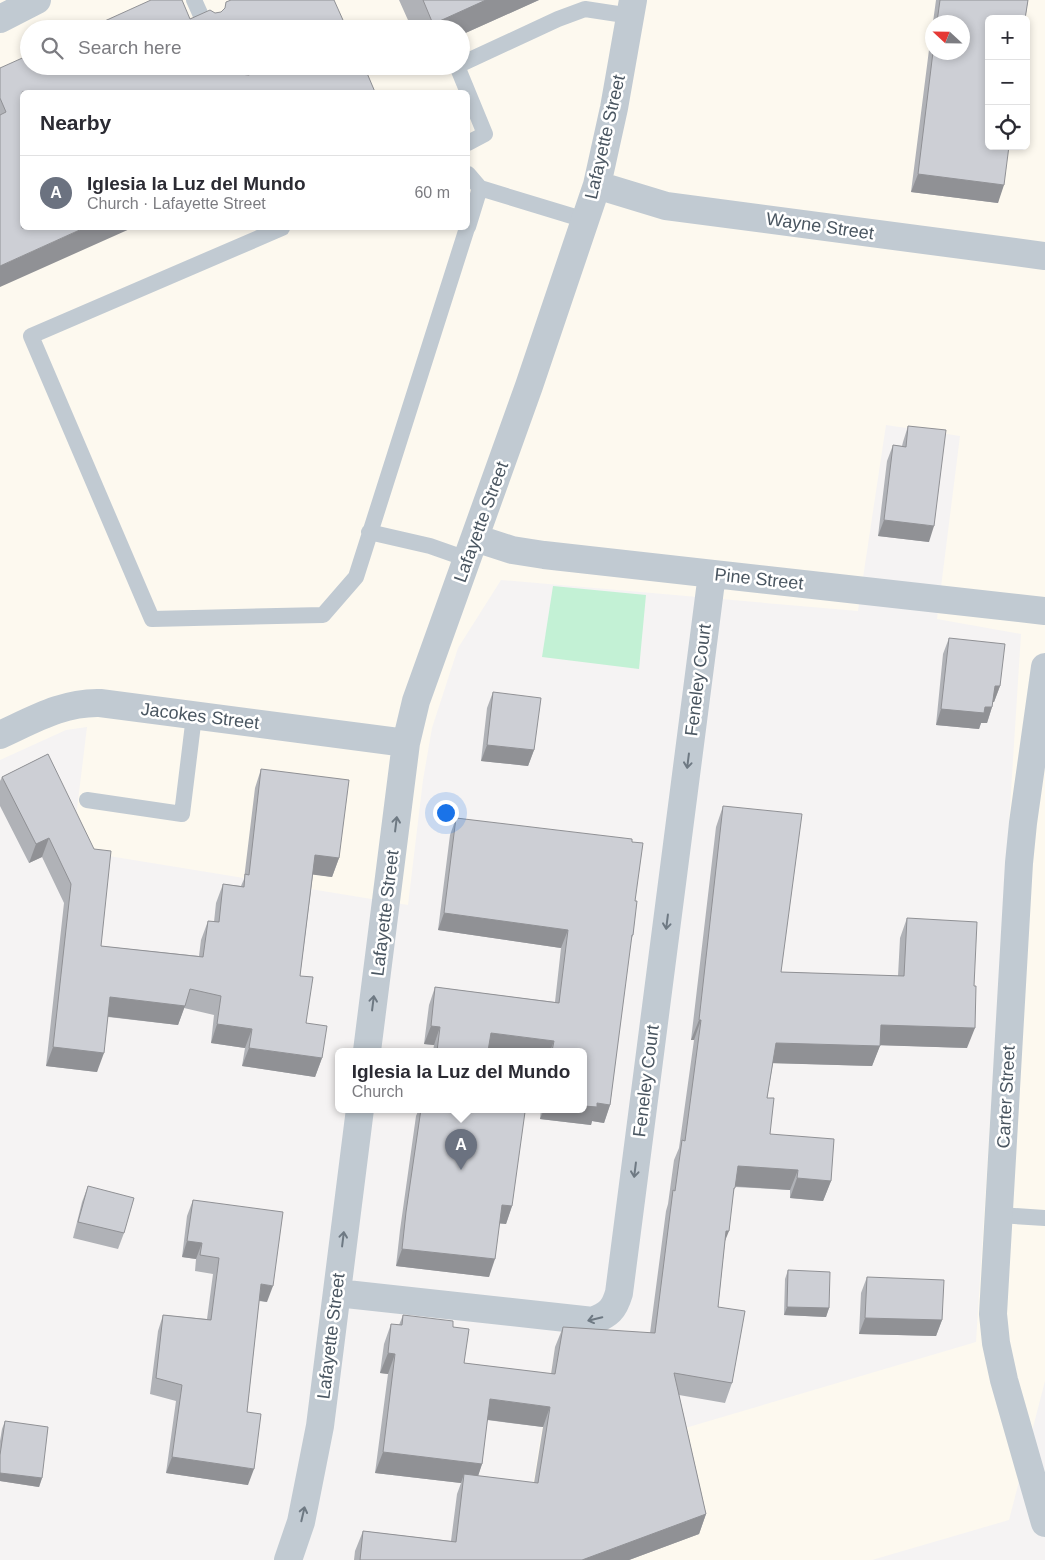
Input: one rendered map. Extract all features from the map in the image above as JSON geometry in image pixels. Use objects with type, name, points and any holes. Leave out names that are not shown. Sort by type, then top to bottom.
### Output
[{"type":"street","points":[[0,19],[37,0]]},
{"type":"street","name":"Lafayette Street","points":[[367,1048],[406,743],[416,701],[532,377],[597,185],[614,108],[632,8]]},
{"type":"street","name":"Wayne Street","points":[[597,185],[666,206],[1045,256]]},
{"type":"street","name":"Pine Street","points":[[471,549],[512,550],[1045,611]]},
{"type":"street","name":"Feneley Court","points":[[337,1293],[593,1321],[606,1316],[615,1306],[619,1293],[712,574]]},
{"type":"street","name":"Carter Street","points":[[1045,667],[1019,863],[994,1308],[994,1328],[1004,1380],[1045,1523]]},
{"type":"street","name":"Jacokes Street","points":[[0,736],[60,708],[82,703],[100,703],[406,743]]},
{"type":"street","name":"Lafayette Street","points":[[288,1560],[301,1522],[316,1452],[360,1113]]},
{"type":"lane","points":[[194,0],[203,20]]},
{"type":"lane","points":[[470,60],[558,19],[585,9],[632,8]]},
{"type":"lane","points":[[462,75],[468,90]]},
{"type":"lane","points":[[470,96],[485,134],[470,142]]},
{"type":"lane","points":[[470,176],[480,188],[585,220]]},
{"type":"lane","points":[[470,218],[480,188]]},
{"type":"lane","points":[[277,230],[31,336],[152,618],[323,615],[356,577],[466,230]]},
{"type":"lane","points":[[369,532],[430,546],[471,549]]},
{"type":"lane","points":[[87,800],[182,814],[194,716]]},
{"type":"lane","points":[[999,1215],[1045,1218]]},
{"type":"shaded area","points":[[0,0],[1045,0],[1045,1381],[1009,1520],[872,1560],[472,1560],[521,1558],[555,1347],[675,1431],[976,1342],[1021,634],[937,619],[960,436],[886,425],[858,611],[501,580],[458,648],[432,728],[423,780],[408,905],[72,850],[87,727],[66,730],[0,760]]},
{"type":"green space","points":[[553,586],[646,595],[639,669],[542,657]]},
{"type":"building","points":[[151,0],[182,0],[190,19],[210,10],[215,13],[221,12],[225,8],[226,2],[231,0],[334,0],[343,20],[107,20]]},
{"type":"building","points":[[423,0],[486,0],[442,20],[431,20]]},
{"type":"building","points":[[940,0],[1028,0],[1026,15],[985,15],[985,150],[1008,150],[1004,185],[918,174],[932,60],[970,60],[970,15],[938,15]]},
{"type":"building","points":[[20,59],[20,75],[368,75],[374,90],[20,90],[20,230],[80,230],[0,266],[0,115],[6,112],[0,98],[0,68]]},
{"type":"building","points":[[908,426],[946,430],[934,526],[884,520],[893,445],[906,447]]},
{"type":"building","points":[[949,638],[1005,644],[1000,686],[995,686],[992,707],[985,707],[984,713],[941,709]]},
{"type":"building","points":[[493,692],[541,698],[534,750],[487,745]]},
{"type":"building","points":[[48,754],[94,849],[111,851],[101,946],[203,957],[208,921],[219,922],[223,884],[244,887],[245,874],[249,875],[261,769],[349,780],[339,858],[315,855],[300,976],[313,977],[306,1023],[327,1026],[322,1058],[249,1048],[252,1029],[217,1024],[221,996],[190,989],[185,1006],[110,997],[104,1053],[53,1047],[71,884],[49,838],[36,844],[2,777]]},
{"type":"building","points":[[723,806],[802,814],[781,972],[904,976],[907,918],[977,922],[974,986],[976,986],[975,1028],[881,1025],[880,1046],[776,1043],[767,1098],[774,1098],[770,1134],[834,1139],[831,1181],[797,1178],[798,1170],[738,1166],[729,1231],[726,1231],[718,1307],[745,1311],[732,1383],[674,1373],[706,1514],[582,1560],[360,1560],[363,1531],[456,1542],[464,1474],[538,1483],[550,1407],[490,1399],[482,1464],[383,1452],[395,1354],[388,1353],[391,1324],[402,1325],[403,1315],[453,1321],[453,1327],[469,1329],[464,1363],[555,1374],[563,1327],[655,1333],[673,1190],[675,1191],[682,1140],[685,1141],[701,1020],[699,1020]]},
{"type":"building","points":[[456,818],[632,839],[632,842],[643,843],[635,901],[637,901],[633,935],[610,1105],[597,1103],[597,1107],[587,1106],[587,1048],[553,1048],[554,1041],[491,1033],[488,1048],[437,1048],[440,1027],[431,1026],[435,987],[559,1003],[568,930],[444,913]]},
{"type":"building","points":[[420,1113],[525,1113],[512,1206],[502,1205],[495,1259],[402,1249]]},
{"type":"building","points":[[88,1186],[134,1198],[124,1233],[78,1222]]},
{"type":"building","points":[[193,1200],[283,1212],[273,1286],[261,1284],[247,1412],[261,1414],[254,1469],[172,1457],[182,1385],[156,1378],[163,1315],[211,1320],[219,1258],[200,1255],[202,1243],[187,1241]]},
{"type":"building","points":[[788,1270],[830,1272],[829,1308],[787,1307]]},
{"type":"building","points":[[867,1277],[944,1280],[942,1320],[865,1318]]},
{"type":"building","points":[[5,1421],[48,1427],[42,1478],[0,1473],[0,1455]]},
{"type":"place","name":"Iglesia la Luz del Mundo","points":[[461,1170]]}]
